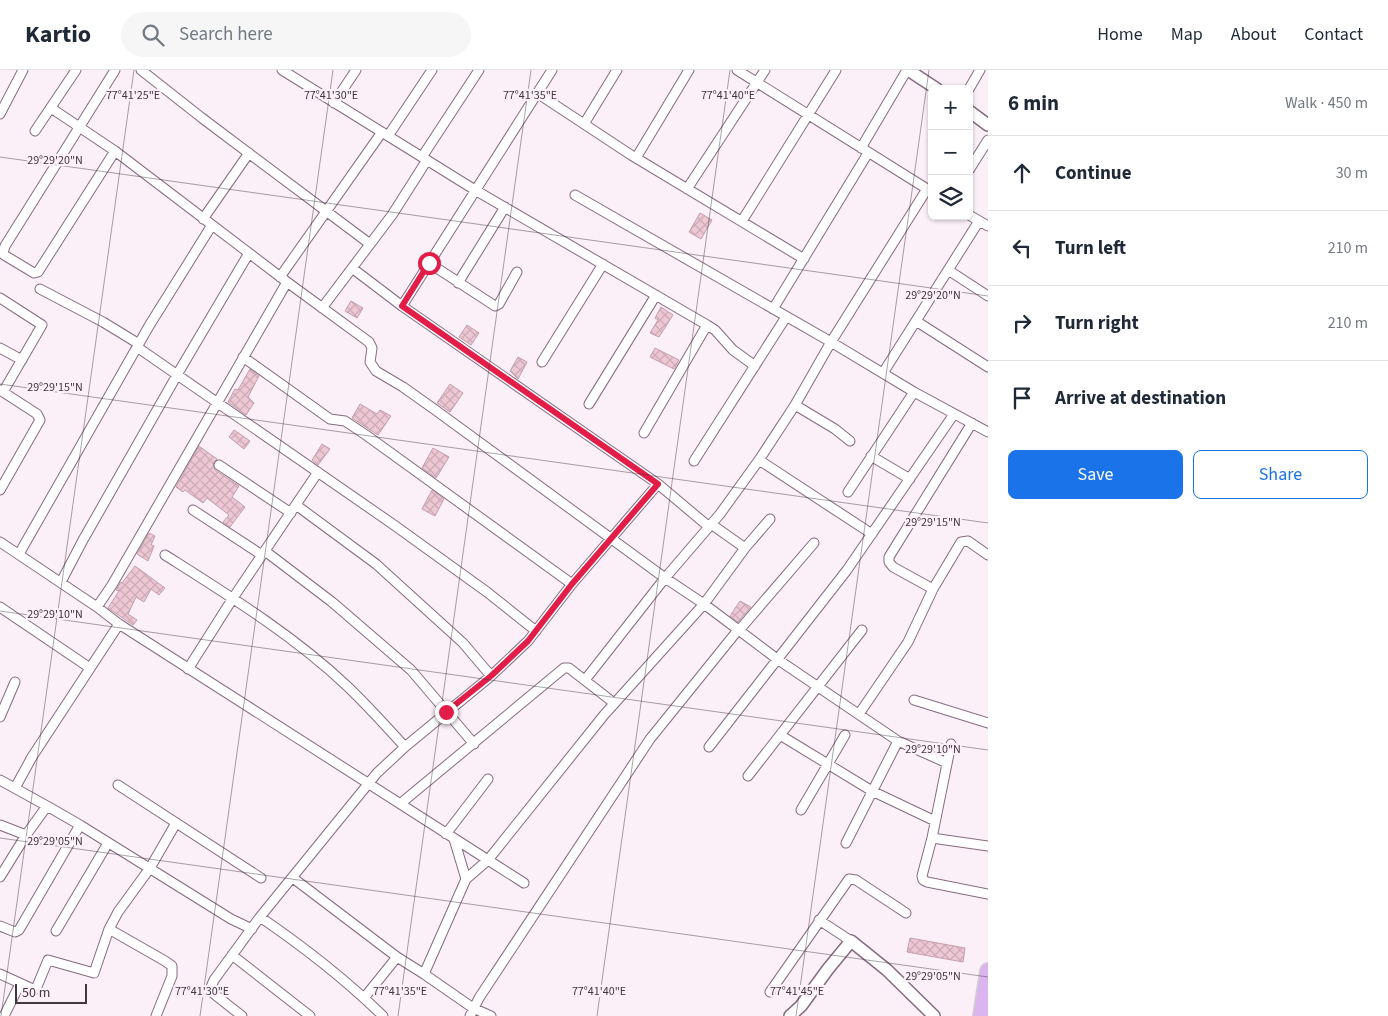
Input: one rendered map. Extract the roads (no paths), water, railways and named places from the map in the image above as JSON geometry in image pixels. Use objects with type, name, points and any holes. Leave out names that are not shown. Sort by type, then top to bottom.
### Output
[{"type":"main road","points":[[981,1016],[988,971]]},
{"type":"street","points":[[0,114],[23,70]]},
{"type":"street","points":[[35,131],[76,70]]},
{"type":"street","points":[[115,70],[5,246],[4,255],[34,274],[38,272],[115,151]]},
{"type":"street","points":[[141,70],[370,244]]},
{"type":"street","points":[[282,70],[475,190],[716,330],[733,350],[755,366]]},
{"type":"street","points":[[334,103],[356,70]]},
{"type":"street","points":[[97,607],[112,585],[218,402],[284,279],[328,212],[432,70]]},
{"type":"street","points":[[322,308],[392,215],[479,70]]},
{"type":"street","points":[[402,306],[552,70]]},
{"type":"street","points":[[584,124],[617,70]]},
{"type":"street","points":[[636,158],[689,70]]},
{"type":"street","points":[[737,70],[928,190]]},
{"type":"street","points":[[687,188],[765,70]]},
{"type":"street","points":[[742,222],[836,70]]},
{"type":"street","points":[[773,309],[804,259],[865,151],[907,70],[931,85]]},
{"type":"street","points":[[971,85],[980,70]]},
{"type":"street","points":[[537,93],[636,158],[804,259]]},
{"type":"street","points":[[52,108],[115,151],[249,254],[369,342],[372,348],[370,362],[376,371],[418,398],[665,578],[704,604],[777,659],[898,741],[947,763]]},
{"type":"street","points":[[973,114],[988,125]]},
{"type":"street","points":[[973,164],[988,140]]},
{"type":"street","points":[[203,219],[249,153]]},
{"type":"street","points":[[585,680],[665,578],[720,514],[759,460],[795,405],[831,342],[928,193]]},
{"type":"street","points":[[576,194],[914,392],[988,432]]},
{"type":"street","points":[[458,283],[505,207]]},
{"type":"street","points":[[973,217],[988,226]]},
{"type":"street","points":[[883,373],[980,221]]},
{"type":"street","points":[[19,554],[138,345],[212,226]]},
{"type":"street","points":[[61,582],[178,374],[249,254]]},
{"type":"street","points":[[429,263],[458,283],[492,304],[497,305],[517,272]]},
{"type":"street","points":[[542,362],[603,264]]},
{"type":"street","points":[[352,268],[402,306],[658,484],[710,525],[746,548]]},
{"type":"street","points":[[948,270],[988,296]]},
{"type":"street","points":[[40,289],[103,322],[138,345],[466,577],[536,631]]},
{"type":"street","points":[[589,404],[656,295]]},
{"type":"street","points":[[0,298],[42,323],[42,327],[2,391],[37,414],[40,420],[0,490]]},
{"type":"street","points":[[694,461],[786,317]]},
{"type":"street","points":[[916,321],[988,367]]},
{"type":"street","points":[[644,433],[707,325]]},
{"type":"street","points":[[0,348],[22,360]]},
{"type":"street","points":[[243,357],[330,419],[345,421],[366,435],[572,584]]},
{"type":"street","points":[[848,492],[914,392]]},
{"type":"street","points":[[795,405],[835,429],[850,441]]},
{"type":"street","points":[[709,747],[847,570],[954,414]]},
{"type":"street","points":[[933,589],[893,567],[889,562],[889,557],[972,423]]},
{"type":"street","points":[[871,456],[910,479]]},
{"type":"street","points":[[759,460],[872,534]]},
{"type":"street","points":[[220,465],[293,509],[376,564],[463,643],[491,676]]},
{"type":"street","points":[[188,669],[233,598],[318,472]]},
{"type":"street","points":[[242,1016],[214,994],[211,987],[232,954],[260,918],[377,774],[405,747],[511,658],[536,631],[610,538],[658,484]]},
{"type":"street","points":[[193,510],[263,553],[332,602],[411,670],[474,744]]},
{"type":"street","points":[[424,974],[466,879],[488,860],[614,704],[704,604],[770,519]]},
{"type":"street","points":[[859,714],[908,642],[933,589],[961,542],[968,541],[988,555]]},
{"type":"street","points":[[0,542],[188,669],[524,883]]},
{"type":"street","points":[[472,1012],[650,739],[738,630],[748,621],[814,543]]},
{"type":"street","points":[[165,555],[233,598],[296,643],[346,685],[405,747]]},
{"type":"street","points":[[0,607],[90,668]]},
{"type":"street","points":[[15,788],[32,757],[119,624]]},
{"type":"street","points":[[748,776],[862,630]]},
{"type":"street","points":[[400,804],[564,668],[570,668],[614,704]]},
{"type":"street","points":[[0,717],[15,682]]},
{"type":"street","points":[[914,700],[988,723]]},
{"type":"street","points":[[780,735],[872,791],[935,821]]},
{"type":"street","points":[[801,810],[845,735]]},
{"type":"street","points":[[846,843],[898,741]]},
{"type":"street","points":[[951,744],[932,838],[922,873],[923,880],[939,885],[988,894]]},
{"type":"street","points":[[450,836],[488,779]]},
{"type":"street","points":[[0,780],[80,825],[231,919],[252,929]]},
{"type":"street","points":[[118,785],[261,878]]},
{"type":"street","points":[[0,877],[46,806]]},
{"type":"street","points":[[0,974],[33,990],[36,989],[48,960],[94,973],[109,929],[118,912],[150,868],[176,823]]},
{"type":"street","points":[[0,825],[26,836]]},
{"type":"street","points":[[0,926],[15,932],[19,930],[80,825]]},
{"type":"street","points":[[450,836],[466,879]]},
{"type":"street","points":[[932,838],[988,846]]},
{"type":"street","points":[[56,931],[108,843]]},
{"type":"street","points":[[293,878],[397,957],[424,974],[472,1012],[492,1016]]},
{"type":"street","points":[[770,992],[846,882],[851,878],[906,914]]},
{"type":"street","points":[[260,918],[318,959],[383,1016]]},
{"type":"street","points":[[819,920],[851,941],[887,970],[934,1016]]},
{"type":"street","points":[[109,929],[172,966],[172,976],[156,1016]]},
{"type":"street","points":[[790,1016],[801,1006],[851,941]]},
{"type":"street","points":[[232,954],[310,1016]]},
{"type":"street","points":[[364,998],[397,957]]},
{"type":"street","points":[[4,1016],[20,984]]}]
